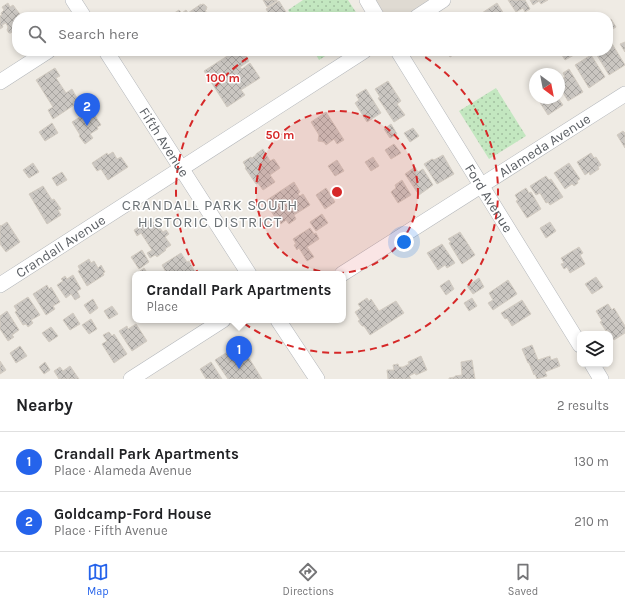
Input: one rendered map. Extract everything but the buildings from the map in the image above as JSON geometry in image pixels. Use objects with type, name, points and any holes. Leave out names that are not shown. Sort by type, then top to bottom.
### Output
[{"type":"street","points":[[73,0],[81,12]]},
{"type":"street","points":[[367,0],[374,12]]},
{"type":"street","points":[[425,12],[443,0]]},
{"type":"street","points":[[0,82],[40,56]]},
{"type":"street","name":"Fifth Avenue","points":[[109,56],[247,271]]},
{"type":"street","name":"Crandall Avenue","points":[[0,285],[356,56]]},
{"type":"street","name":"Ford Avenue","points":[[401,56],[577,340]]},
{"type":"street","name":"Alameda Avenue","points":[[346,271],[625,94]]},
{"type":"street","points":[[131,379],[218,323]]},
{"type":"street","points":[[280,323],[317,379]]},
{"type":"street","points":[[594,367],[601,379]]},
{"type":"shaded area","points":[[367,0],[443,0],[425,12],[374,12]]},
{"type":"green space","points":[[303,0],[348,0],[356,12],[289,12],[288,10]]},
{"type":"green space","points":[[317,56],[325,56],[319,60]]},
{"type":"green space","points":[[496,88],[526,136],[489,159],[459,111]]},
{"type":"place","name":"Goldcamp-Ford House","points":[[87,126]]},
{"type":"place","name":"Crandall Park Apartments","points":[[239,369]]},
{"type":"district","name":"CRANDALL PARK SOUTH HISTORIC DISTRICT","points":[[210,214]]}]
